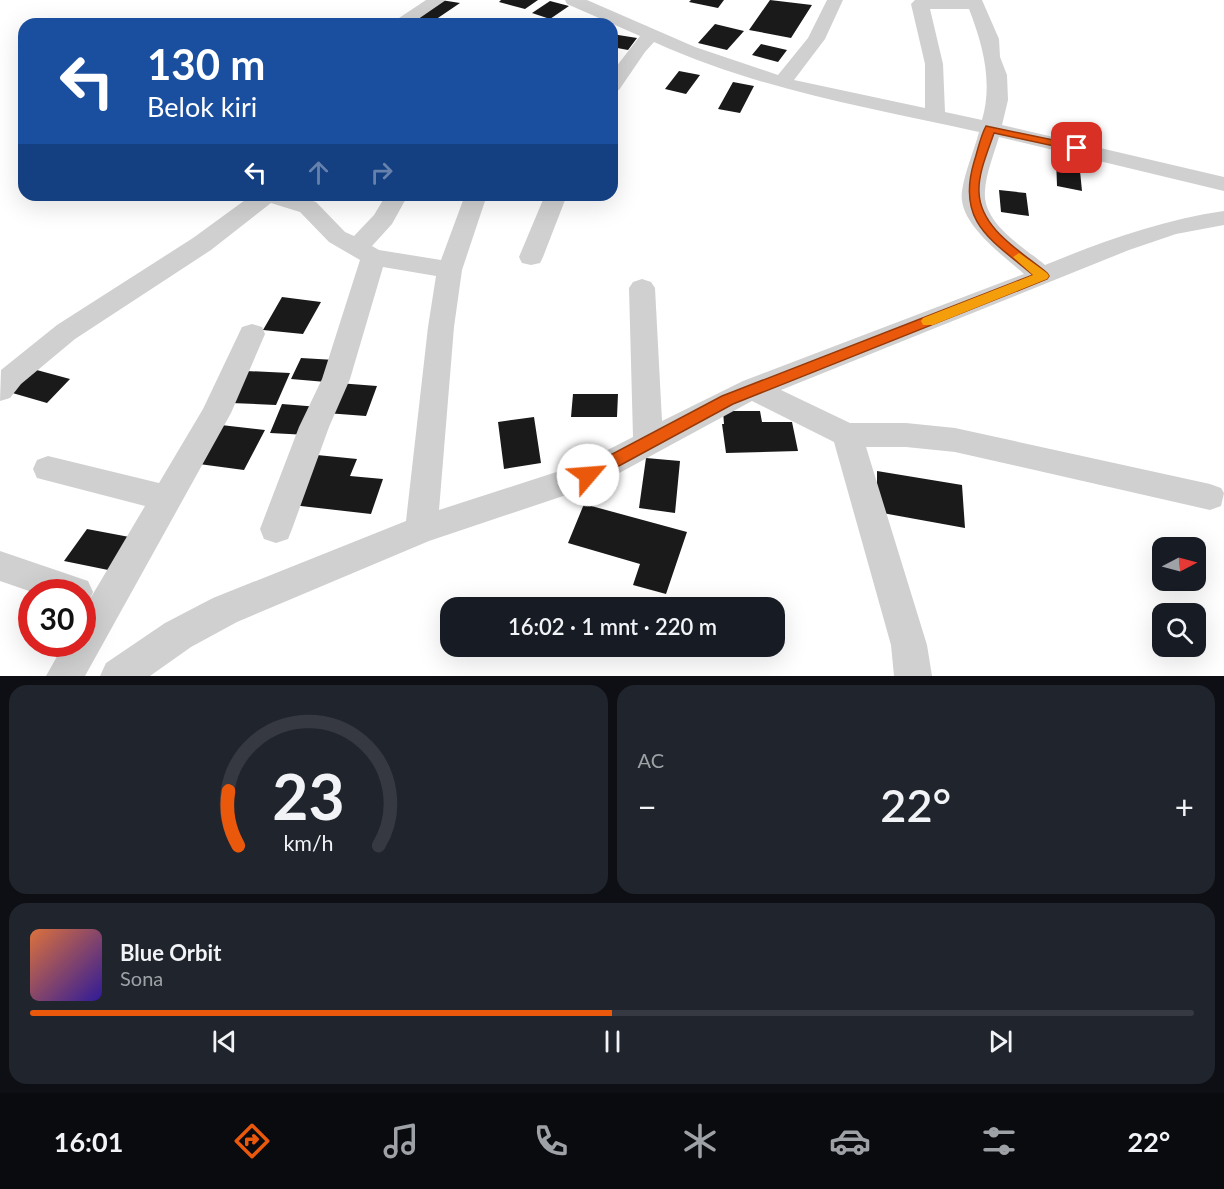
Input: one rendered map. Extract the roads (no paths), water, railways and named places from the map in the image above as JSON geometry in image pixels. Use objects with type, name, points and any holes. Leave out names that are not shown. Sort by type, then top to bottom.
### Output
[{"type":"street","points":[[409,18],[438,0]]},
{"type":"street","points":[[573,0],[615,18]]},
{"type":"street","points":[[782,83],[816,39],[835,0]]},
{"type":"street","points":[[935,117],[934,63],[919,2],[974,2],[982,15],[990,39],[991,57],[997,75],[998,100],[973,193],[979,215],[990,231],[1042,276]]},
{"type":"street","points":[[618,19],[688,51],[782,83],[1176,171],[1224,184]]},
{"type":"street","points":[[618,77],[638,48],[652,34]]},
{"type":"street","points":[[0,390],[11,377],[66,332],[202,244],[260,201]]},
{"type":"street","points":[[288,201],[308,207],[336,237],[364,253],[450,270]]},
{"type":"street","points":[[276,529],[314,427],[336,379],[364,253],[394,201]]},
{"type":"street","points":[[421,530],[441,327],[450,270],[474,201]]},
{"type":"street","points":[[531,257],[554,201]]},
{"type":"street","points":[[119,676],[178,635],[225,610],[421,530],[588,475],[728,400],[753,389],[1042,276],[1096,252],[1162,230],[1224,218]]},
{"type":"street","points":[[642,288],[648,444]]},
{"type":"street","points":[[96,587],[166,498],[216,413],[252,334]]},
{"type":"street","points":[[753,389],[847,435],[906,435],[955,441],[1210,497]]},
{"type":"street","points":[[847,435],[909,645],[913,676]]},
{"type":"street","points":[[48,469],[166,498]]},
{"type":"street","points":[[0,566],[37,579]]},
{"type":"street","points":[[66,676],[71,657]]}]
